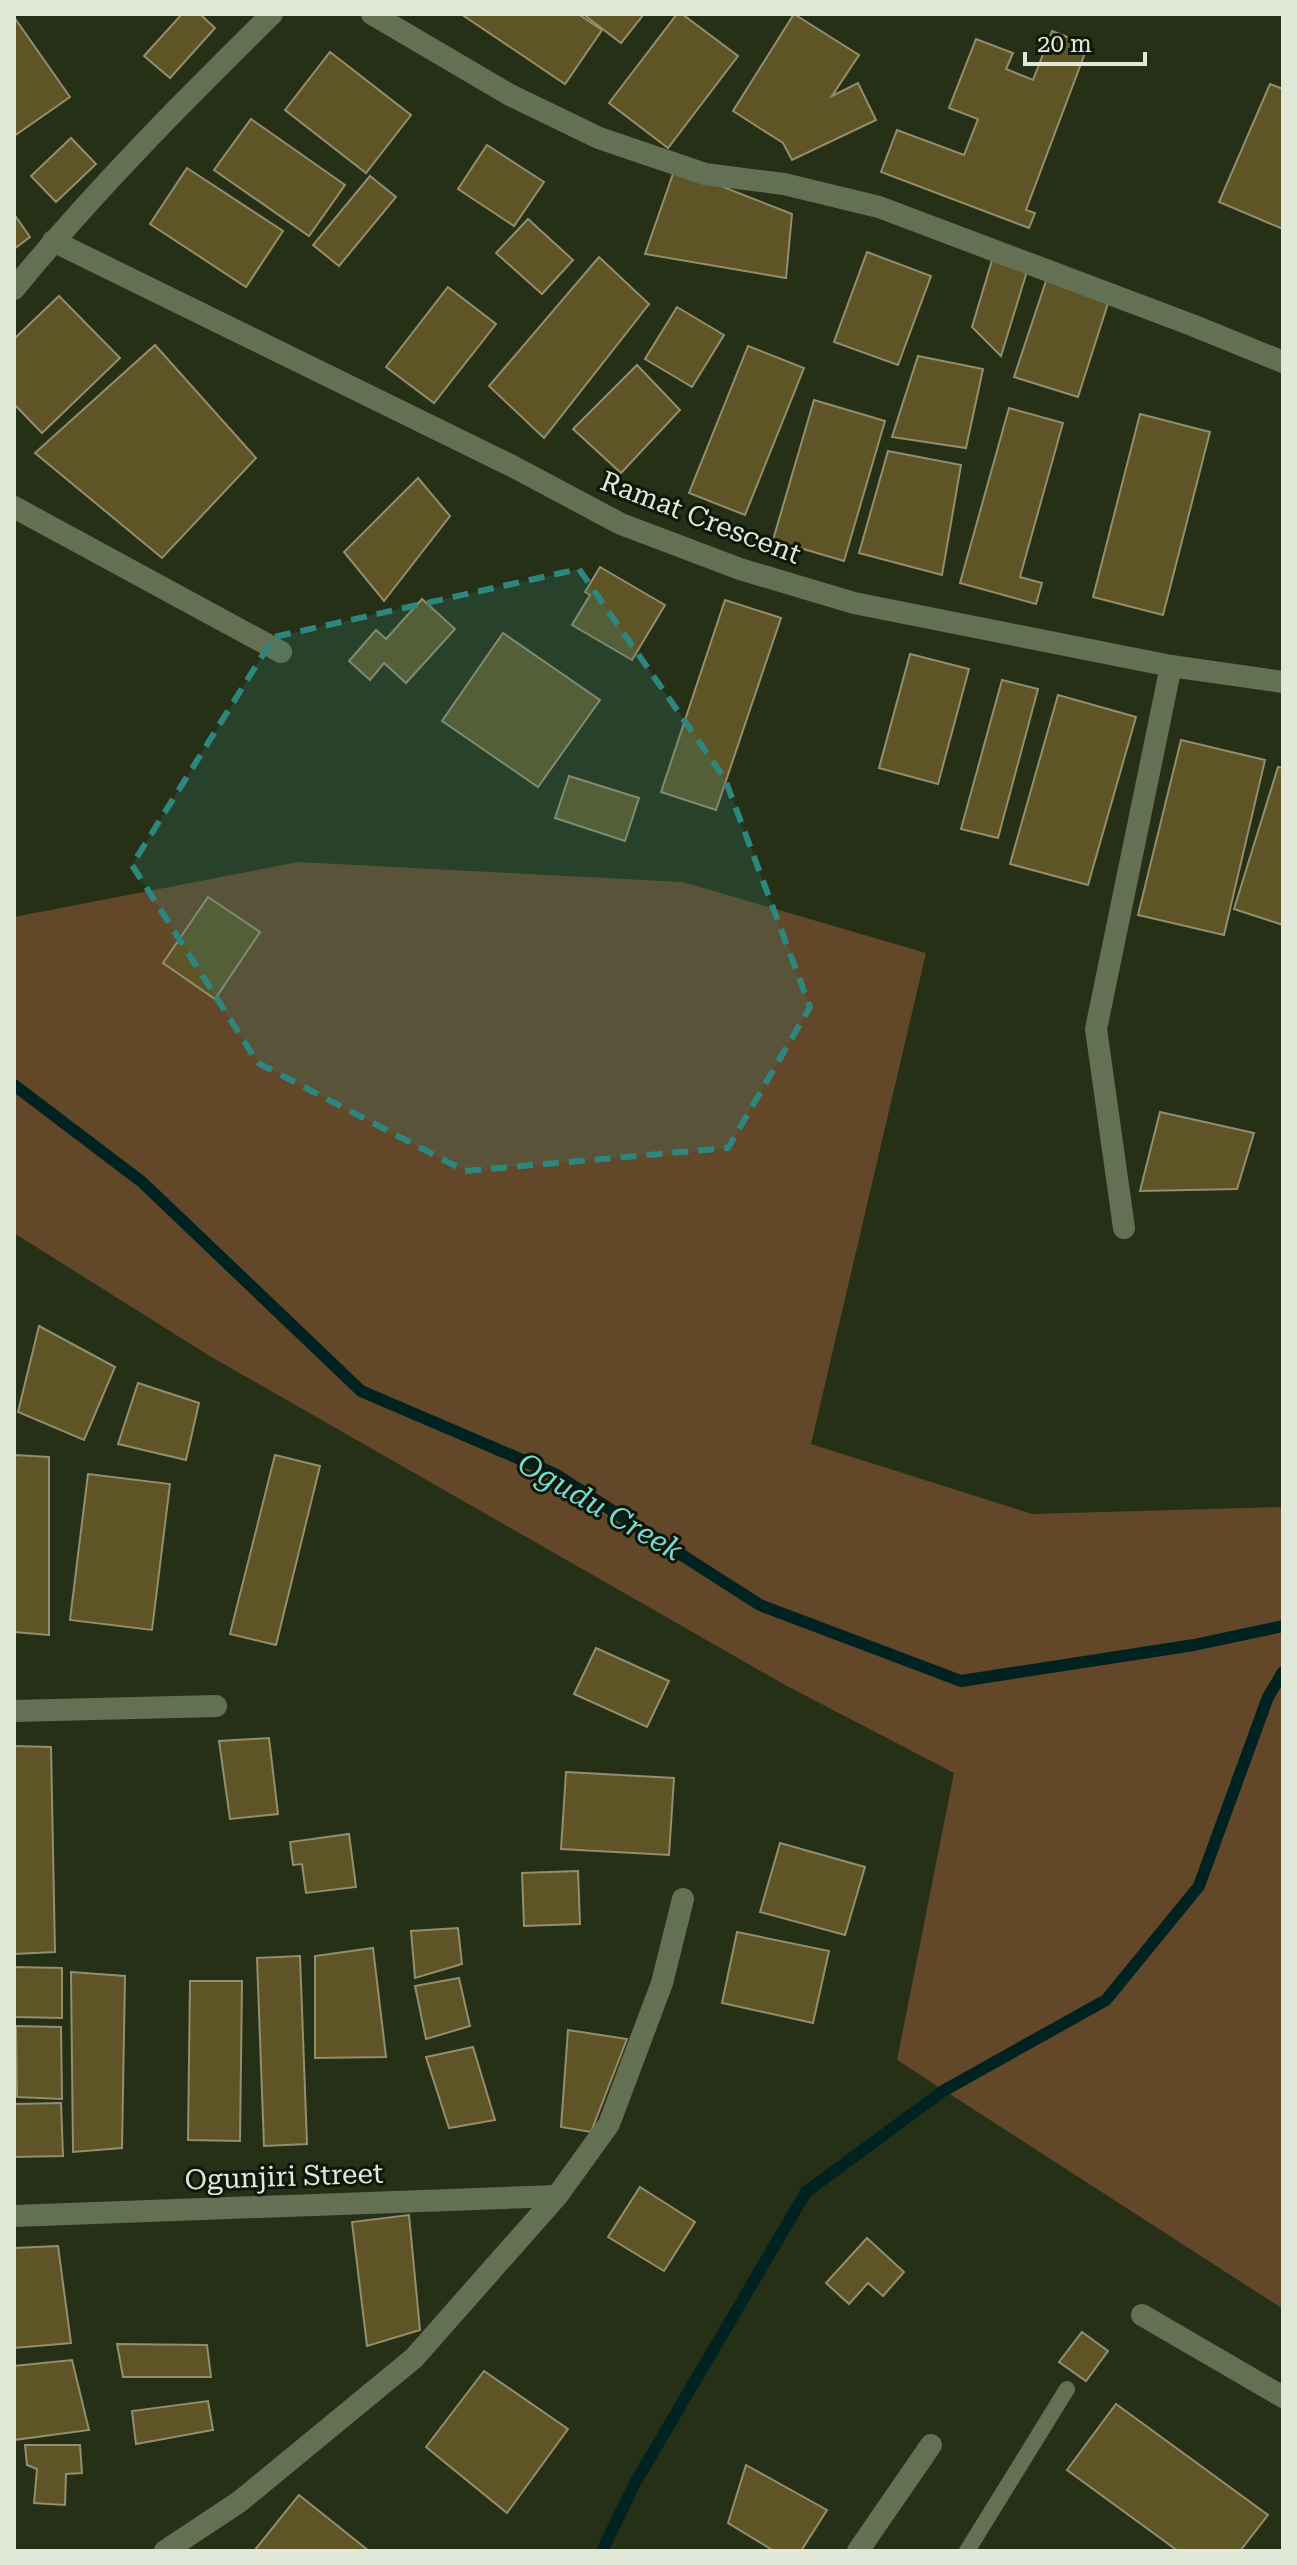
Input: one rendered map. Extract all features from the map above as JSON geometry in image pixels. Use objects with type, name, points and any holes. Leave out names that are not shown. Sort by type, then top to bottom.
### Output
[{"type":"street","points":[[14,289],[53,241],[272,14]]},
{"type":"street","points":[[372,14],[510,95],[599,138],[705,174],[784,184],[879,207],[1283,362]]},
{"type":"street","name":"Ramat Crescent","points":[[53,241],[512,466],[621,524],[740,569],[854,603],[1171,666],[1283,682]]},
{"type":"street","points":[[14,507],[281,652]]},
{"type":"street","points":[[1124,1228],[1096,1029],[1171,666]]},
{"type":"street","points":[[14,1711],[216,1706]]},
{"type":"street","points":[[165,2551],[239,2502],[414,2358],[557,2196],[609,2124],[662,1983],[683,1899]]},
{"type":"street","name":"Ogunjiri Street","points":[[14,2216],[557,2196]]},
{"type":"street","points":[[1142,2315],[1283,2397]]},
{"type":"street","points":[[858,2551],[931,2445]]},
{"type":"lane","points":[[967,2551],[1067,2389]]},
{"type":"highlighted area","points":[[579,569],[725,779],[810,1007],[728,1148],[465,1171],[258,1063],[132,865],[274,637]]},
{"type":"shaded area","points":[[298,862],[683,882],[926,953],[811,1444],[1032,1514],[1283,1507],[1283,2309],[897,2060],[954,1773],[785,1685],[208,1355],[14,1233],[14,917]]},
{"type":"building","points":[[182,14],[200,14],[215,28],[170,78],[144,56]]},
{"type":"building","points":[[461,14],[578,14],[602,30],[565,84]]},
{"type":"building","points":[[583,14],[644,14],[621,43]]},
{"type":"building","points":[[677,14],[682,14],[738,56],[668,148],[609,103]]},
{"type":"building","points":[[794,14],[859,55],[832,96],[858,83],[876,120],[792,160],[783,143],[733,111]]},
{"type":"building","points":[[14,17],[70,97],[14,136]]},
{"type":"building","points":[[1052,31],[1088,45],[1026,210],[1035,213],[1029,228],[881,172],[897,130],[964,155],[978,119],[949,108],[976,39],[1013,53],[1006,69],[1033,80]]},
{"type":"building","points":[[330,52],[411,115],[366,173],[285,110]]},
{"type":"building","points":[[1270,84],[1283,89],[1283,229],[1219,202]]},
{"type":"building","points":[[251,119],[345,185],[309,236],[214,170]]},
{"type":"building","points":[[71,138],[96,164],[56,202],[31,176]]},
{"type":"building","points":[[487,145],[544,182],[514,226],[458,189]]},
{"type":"building","points":[[187,168],[283,231],[246,287],[150,224]]},
{"type":"building","points":[[675,168],[792,214],[786,278],[645,254]]},
{"type":"building","points":[[370,176],[396,197],[339,266],[313,245]]},
{"type":"building","points":[[14,214],[30,237],[14,249]]},
{"type":"building","points":[[528,219],[573,260],[542,294],[496,253]]},
{"type":"building","points":[[867,252],[931,276],[898,365],[834,342]]},
{"type":"building","points":[[599,257],[649,304],[544,438],[489,386]]},
{"type":"building","points":[[993,257],[1028,268],[1001,356],[972,327]]},
{"type":"building","points":[[1047,278],[1110,297],[1078,397],[1014,377]]},
{"type":"building","points":[[448,287],[496,324],[434,403],[386,367]]},
{"type":"building","points":[[59,296],[120,358],[42,433],[14,404],[14,339]]},
{"type":"building","points":[[677,307],[724,335],[692,387],[645,359]]},
{"type":"building","points":[[155,345],[256,458],[162,558],[35,453]]},
{"type":"building","points":[[748,346],[804,368],[745,515],[689,493]]},
{"type":"building","points":[[918,356],[983,369],[966,448],[892,437]]},
{"type":"building","points":[[637,365],[680,410],[621,473],[573,429]]},
{"type":"building","points":[[814,400],[885,421],[844,561],[773,540]]},
{"type":"building","points":[[1009,408],[1063,423],[1020,577],[1042,583],[1036,604],[960,583]]},
{"type":"building","points":[[1140,414],[1210,432],[1163,615],[1093,597]]},
{"type":"building","points":[[888,451],[961,465],[942,575],[859,553]]},
{"type":"building","points":[[418,478],[450,516],[384,601],[344,552]]},
{"type":"building","points":[[600,567],[665,605],[632,660],[572,625],[590,595],[585,592]]},
{"type":"building","points":[[422,599],[455,629],[406,683],[384,663],[370,680],[349,661],[376,630],[386,639]]},
{"type":"building","points":[[725,600],[781,618],[716,810],[661,792]]},
{"type":"building","points":[[503,633],[600,700],[538,787],[442,721]]},
{"type":"building","points":[[910,654],[969,669],[938,784],[879,768]]},
{"type":"building","points":[[1002,680],[1038,689],[998,838],[961,829]]},
{"type":"building","points":[[1058,695],[1136,717],[1088,885],[1010,864]]},
{"type":"building","points":[[1181,740],[1265,760],[1224,935],[1138,915]]},
{"type":"building","points":[[1278,767],[1283,768],[1283,925],[1234,909]]},
{"type":"building","points":[[569,776],[639,798],[625,841],[555,818]]},
{"type":"building","points":[[208,897],[260,932],[215,999],[163,963]]},
{"type":"building","points":[[1160,1112],[1254,1133],[1237,1189],[1140,1191]]},
{"type":"building","points":[[39,1326],[115,1367],[84,1440],[18,1412]]},
{"type":"building","points":[[138,1383],[199,1403],[186,1460],[118,1444]]},
{"type":"building","points":[[14,1455],[49,1457],[49,1635],[14,1632]]},
{"type":"building","points":[[275,1455],[320,1466],[276,1645],[230,1634]]},
{"type":"building","points":[[88,1474],[170,1484],[152,1630],[70,1620]]},
{"type":"building","points":[[596,1648],[669,1681],[647,1727],[574,1694]]},
{"type":"building","points":[[269,1738],[278,1814],[230,1819],[219,1741]]},
{"type":"building","points":[[14,1746],[51,1747],[55,1952],[14,1954]]},
{"type":"building","points":[[566,1772],[674,1778],[669,1855],[561,1849]]},
{"type":"building","points":[[349,1834],[356,1887],[306,1893],[302,1864],[293,1865],[290,1842]]},
{"type":"building","points":[[780,1843],[865,1867],[845,1935],[760,1912]]},
{"type":"building","points":[[578,1871],[580,1924],[524,1926],[522,1873]]},
{"type":"building","points":[[458,1928],[462,1964],[415,1978],[411,1931]]},
{"type":"building","points":[[737,1932],[829,1951],[813,2023],[722,2003]]},
{"type":"building","points":[[373,1948],[386,2057],[315,2058],[315,1956]]},
{"type":"building","points":[[300,1956],[307,2144],[264,2146],[257,1958]]},
{"type":"building","points":[[14,1967],[62,1968],[62,2018],[14,2017]]},
{"type":"building","points":[[71,1972],[125,1976],[122,2148],[73,2152]]},
{"type":"building","points":[[459,1978],[470,2026],[426,2039],[415,1986]]},
{"type":"building","points":[[190,1981],[242,1981],[240,2141],[188,2140]]},
{"type":"building","points":[[16,2026],[61,2027],[62,2099],[17,2097]]},
{"type":"building","points":[[568,2030],[627,2039],[591,2132],[561,2127]]},
{"type":"building","points":[[473,2047],[495,2120],[449,2128],[426,2057]]},
{"type":"building","points":[[61,2103],[63,2156],[14,2157],[14,2104]]},
{"type":"building","points":[[640,2187],[695,2222],[664,2271],[608,2237]]},
{"type":"building","points":[[409,2215],[420,2330],[367,2346],[352,2222]]},
{"type":"building","points":[[867,2238],[904,2272],[883,2296],[868,2283],[849,2304],[826,2283]]},
{"type":"building","points":[[58,2246],[71,2343],[14,2348],[14,2248]]},
{"type":"building","points":[[1082,2332],[1108,2351],[1086,2381],[1059,2362]]},
{"type":"building","points":[[117,2344],[207,2345],[211,2377],[123,2377]]},
{"type":"building","points":[[72,2360],[89,2430],[14,2440],[14,2366]]},
{"type":"building","points":[[484,2371],[568,2429],[507,2513],[426,2447]]},
{"type":"building","points":[[208,2401],[213,2430],[136,2444],[132,2411]]},
{"type":"building","points":[[1116,2404],[1268,2515],[1240,2551],[1178,2551],[1067,2470]]},
{"type":"building","points":[[25,2445],[80,2445],[82,2473],[66,2474],[65,2505],[34,2503],[37,2469],[27,2465]]},
{"type":"building","points":[[746,2465],[827,2510],[801,2551],[774,2551],[728,2523]]},
{"type":"building","points":[[299,2495],[369,2551],[254,2551]]},
{"type":"waterway","name":"Ogudu Creek","points":[[14,1085],[142,1182],[361,1391],[555,1474],[760,1605],[961,1681],[1194,1645],[1283,1626]]},
{"type":"waterway","points":[[602,2551],[635,2483],[806,2192],[943,2091],[1106,2000],[1199,1886],[1268,1697],[1283,1672]]}]
